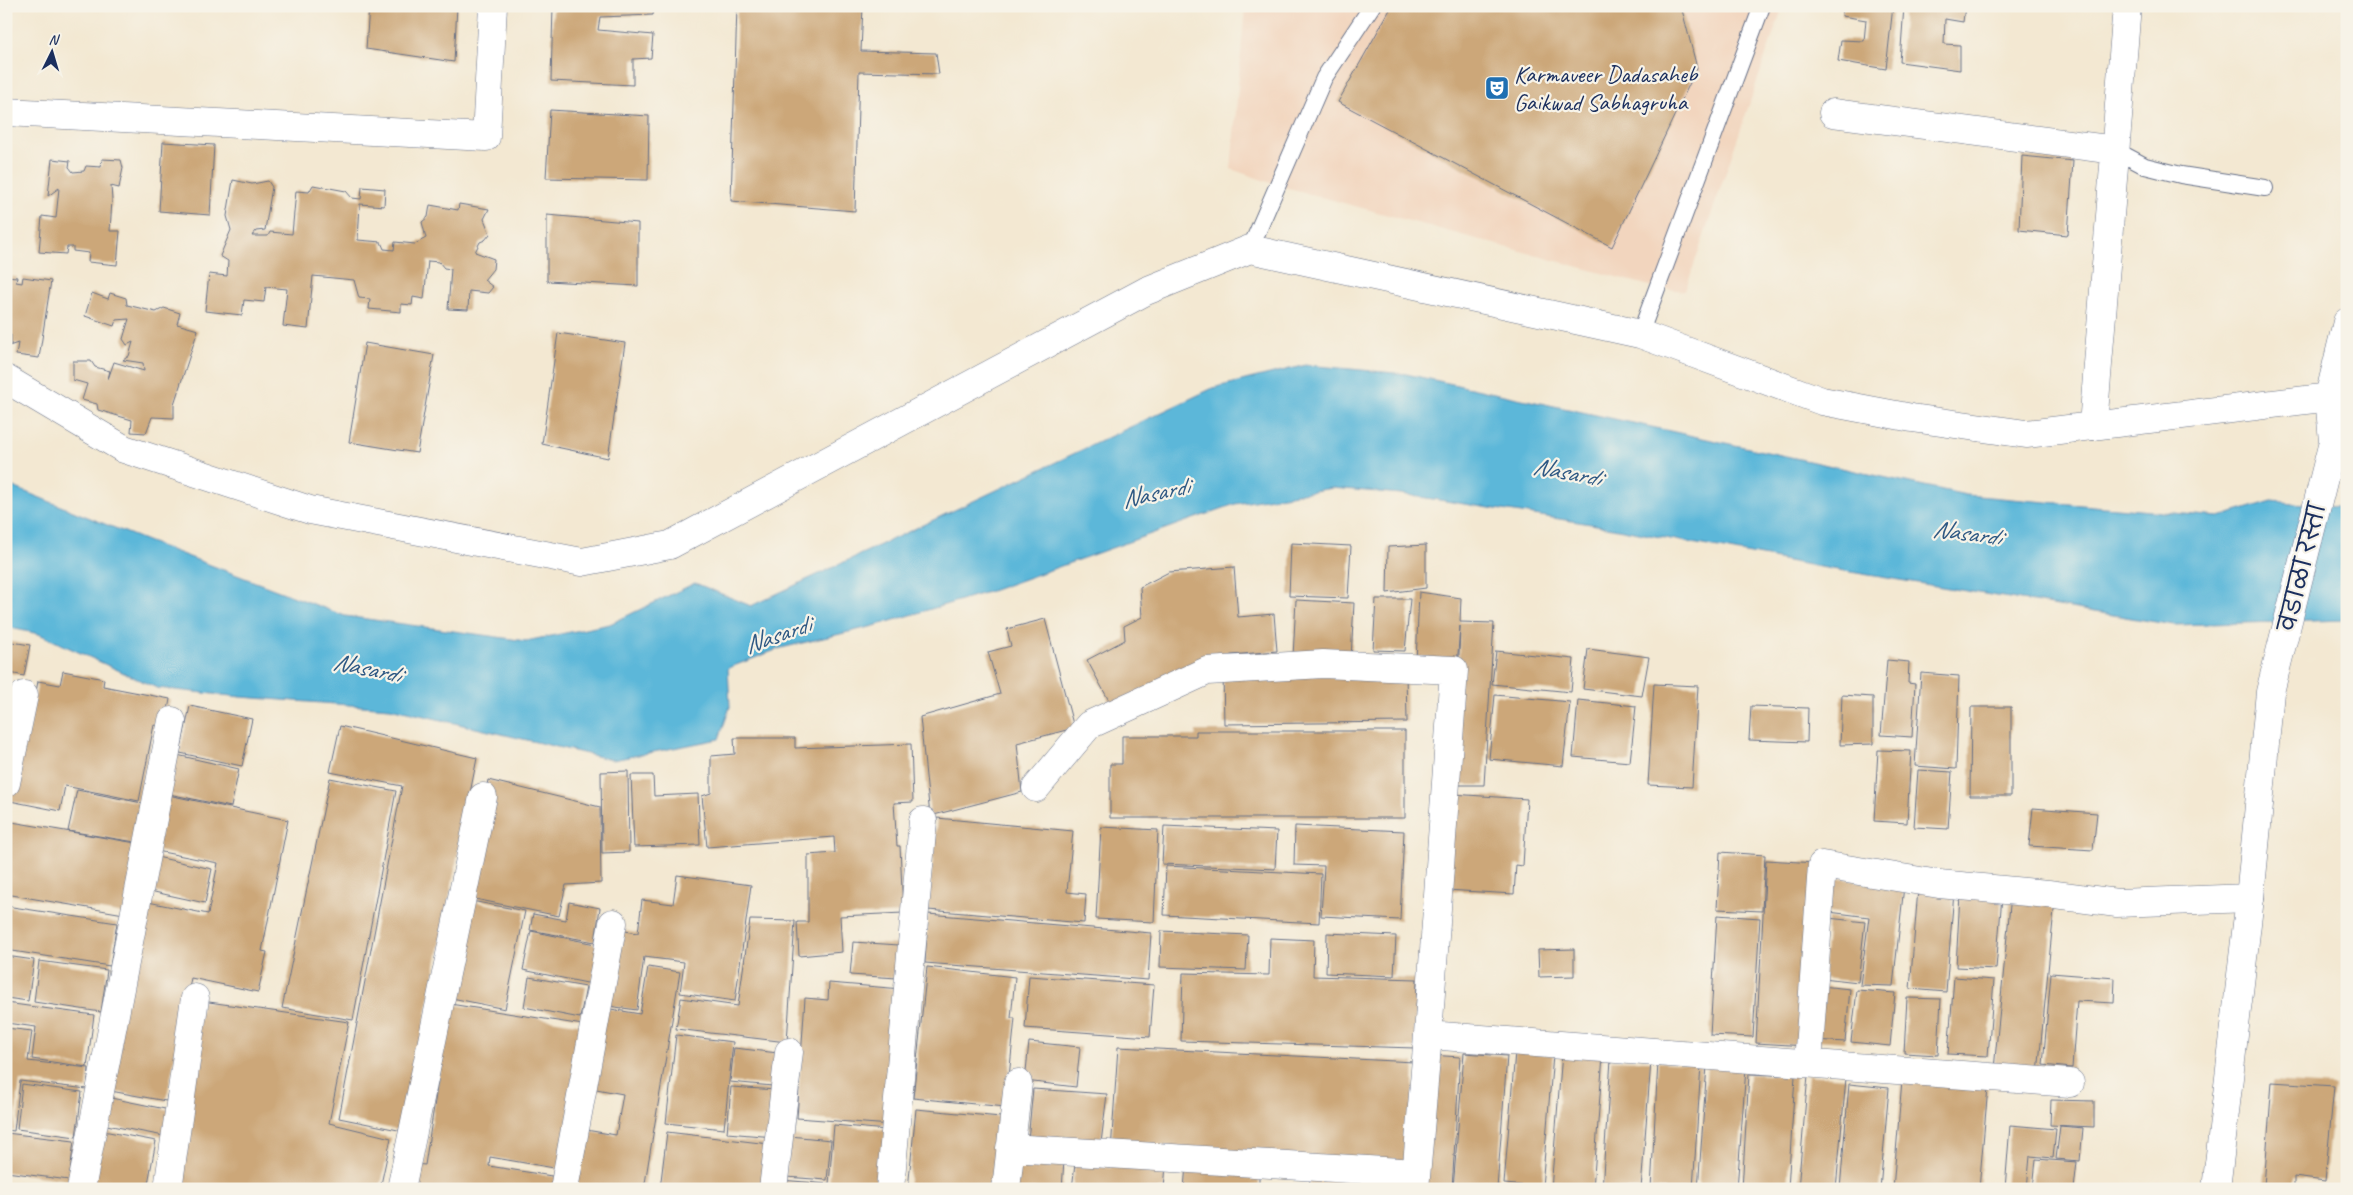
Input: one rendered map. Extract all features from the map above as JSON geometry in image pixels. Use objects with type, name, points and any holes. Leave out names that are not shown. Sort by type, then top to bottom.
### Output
[{"type":"street","points":[[6,112],[486,137],[493,6]]},
{"type":"street","points":[[2093,426],[2127,6]]},
{"type":"street","points":[[1833,113],[2115,150]]},
{"type":"street","points":[[6,379],[124,449],[310,510],[582,562],[670,545],[1146,291],[1250,249],[1640,334],[1822,401],[1912,418],[2026,434],[2341,402]]},
{"type":"street","name":"वडाळा रस्ता","points":[[2216,1189],[2250,898],[2270,692],[2333,442],[2341,402],[2347,322]]},
{"type":"street","points":[[1010,1148],[1415,1181],[1428,1035],[1454,670],[1323,664],[1207,671],[1089,725],[1036,788]]},
{"type":"street","points":[[6,783],[24,695]]},
{"type":"street","points":[[81,1189],[172,721]]},
{"type":"street","points":[[401,1189],[483,797]]},
{"type":"street","points":[[890,1189],[923,821]]},
{"type":"street","points":[[1808,1063],[1822,865],[1939,884],[2048,894],[2117,903],[2250,898]]},
{"type":"street","points":[[564,1189],[613,923]]},
{"type":"street","points":[[168,1189],[195,998]]},
{"type":"street","points":[[1428,1035],[2070,1083]]},
{"type":"street","points":[[773,1189],[788,1052]]},
{"type":"street","points":[[1006,1189],[1018,1083]]},
{"type":"lane","points":[[1250,249],[1324,78],[1372,6]]},
{"type":"lane","points":[[1640,334],[1762,6]]},
{"type":"lane","points":[[2115,150],[2145,166],[2181,175],[2265,188]]},
{"type":"shaded area","name":"Karmaveer Dadasaheb Gaikwad Sabhagruha","points":[[1245,6],[1783,6],[1685,291],[1657,288],[1277,185],[1231,169]]},
{"type":"water","name":"Nasardi","points":[[1306,365],[1406,374],[1966,495],[2219,517],[2272,501],[2347,508],[2347,620],[2174,625],[1820,567],[1591,524],[1401,494],[1332,488],[1235,504],[991,591],[874,626],[781,648],[728,668],[730,707],[719,739],[613,760],[390,708],[241,697],[157,688],[39,634],[6,627],[6,484],[147,541],[345,616],[526,641],[610,624],[695,583],[751,606],[1213,388]]},
{"type":"building","points":[[369,6],[457,6],[454,62],[366,49]]},
{"type":"building","points":[[553,6],[654,6],[653,15],[600,17],[598,30],[653,35],[651,58],[633,59],[633,85],[551,81]]},
{"type":"building","points":[[737,6],[863,6],[861,51],[936,53],[939,74],[859,72],[855,211],[731,201]]},
{"type":"building","points":[[1392,6],[1681,6],[1697,68],[1612,247],[1338,102]]},
{"type":"building","points":[[1843,6],[1893,6],[1886,69],[1838,61],[1841,40],[1864,41],[1866,20],[1842,16]]},
{"type":"building","points":[[1904,6],[1965,6],[1963,22],[1945,19],[1944,44],[1960,45],[1960,70],[1900,62]]},
{"type":"building","points":[[550,110],[649,116],[648,180],[546,178]]},
{"type":"building","points":[[163,142],[214,145],[210,215],[159,211]]},
{"type":"building","points":[[2022,156],[2073,161],[2068,235],[2019,230]]},
{"type":"building","points":[[52,159],[70,161],[69,167],[73,172],[84,171],[86,166],[101,167],[102,159],[121,160],[123,168],[119,188],[111,186],[110,231],[120,231],[117,265],[88,262],[89,253],[73,251],[73,247],[67,247],[66,254],[39,252],[42,216],[56,218],[59,188],[48,196]]},
{"type":"building","points":[[233,180],[252,184],[268,181],[272,187],[265,230],[256,231],[252,236],[268,236],[270,232],[292,234],[296,191],[309,192],[313,185],[346,191],[352,198],[361,199],[362,187],[385,189],[384,206],[360,204],[358,240],[381,242],[384,249],[394,250],[395,242],[415,244],[426,238],[422,222],[428,217],[430,205],[458,210],[459,204],[489,209],[484,219],[490,234],[485,240],[480,242],[475,252],[494,259],[493,269],[484,280],[493,287],[488,293],[469,291],[468,310],[448,309],[451,269],[444,268],[439,262],[428,261],[424,299],[413,297],[412,305],[401,304],[401,312],[369,309],[370,299],[359,298],[354,280],[313,276],[308,329],[283,326],[287,289],[266,287],[264,302],[244,300],[242,315],[205,311],[209,274],[227,276],[228,261],[220,256],[231,230],[227,216]]},
{"type":"building","points":[[547,215],[638,223],[638,286],[547,281]]},
{"type":"building","points":[[6,276],[17,277],[16,282],[22,283],[23,277],[51,281],[39,358],[16,355],[18,343],[6,347],[6,345],[11,345],[11,335],[6,335]]},
{"type":"building","points":[[92,293],[108,299],[110,293],[126,298],[127,305],[156,312],[164,308],[180,313],[177,324],[198,330],[174,404],[174,418],[152,417],[146,433],[131,432],[132,420],[98,410],[97,404],[82,400],[87,384],[73,380],[73,361],[91,361],[95,367],[110,371],[108,379],[114,362],[144,371],[143,363],[123,360],[129,356],[133,342],[127,345],[123,339],[129,319],[116,320],[114,326],[85,316]]},
{"type":"building","points":[[558,333],[625,343],[608,458],[542,444]]},
{"type":"building","points":[[365,343],[434,355],[417,453],[349,442]]},
{"type":"building","points":[[1291,543],[1351,546],[1348,598],[1289,596]]},
{"type":"building","points":[[1426,545],[1426,588],[1387,593],[1388,547]]},
{"type":"building","points":[[1234,567],[1238,617],[1274,614],[1277,651],[1231,655],[1114,710],[1087,660],[1125,640],[1124,626],[1142,617],[1140,587],[1169,572]]},
{"type":"building","points":[[1419,592],[1461,598],[1460,622],[1494,623],[1484,785],[1454,785],[1460,626],[1457,667],[1416,663]]},
{"type":"building","points":[[1376,599],[1410,599],[1405,651],[1373,650]]},
{"type":"building","points":[[1296,600],[1354,603],[1351,659],[1293,657]]},
{"type":"building","points":[[1045,619],[1074,728],[1017,743],[1022,792],[930,816],[920,717],[1000,694],[988,652],[1011,646],[1007,629]]},
{"type":"building","points":[[6,641],[30,645],[24,676],[6,672]]},
{"type":"building","points":[[1588,649],[1649,657],[1642,696],[1583,689]]},
{"type":"building","points":[[1496,651],[1574,659],[1571,692],[1492,684]]},
{"type":"building","points":[[1887,660],[1909,662],[1908,683],[1915,684],[1912,737],[1881,735]]},
{"type":"building","points":[[63,671],[104,679],[103,686],[170,699],[165,727],[154,725],[139,801],[65,786],[60,811],[10,801],[25,731],[29,732],[38,681],[60,685]]},
{"type":"building","points":[[1406,672],[1407,722],[1224,724],[1223,674]]},
{"type":"building","points":[[1921,673],[1959,676],[1956,769],[1915,766]]},
{"type":"building","points":[[1654,684],[1698,686],[1692,787],[1648,785]]},
{"type":"building","points":[[1495,695],[1570,702],[1563,766],[1489,759]]},
{"type":"building","points":[[1842,695],[1873,697],[1873,744],[1840,745]]},
{"type":"building","points":[[1578,700],[1636,706],[1630,762],[1573,757]]},
{"type":"building","points":[[190,706],[252,719],[242,766],[180,753]]},
{"type":"building","points":[[1751,706],[1808,708],[1807,742],[1749,740]]},
{"type":"building","points":[[1971,707],[2011,707],[2011,796],[1970,796]]},
{"type":"building","points":[[340,726],[477,758],[403,1131],[339,1118],[402,786],[330,772]]},
{"type":"building","points":[[1196,731],[1405,731],[1405,818],[1110,818],[1110,764],[1122,764],[1122,736],[1196,736]]},
{"type":"building","points":[[734,738],[795,738],[795,748],[911,744],[913,802],[894,803],[897,846],[900,846],[903,913],[840,916],[842,952],[799,956],[797,922],[808,922],[808,855],[835,853],[834,837],[707,847],[702,796],[711,793],[711,756],[735,754]]},
{"type":"building","points":[[1878,750],[1911,751],[1907,823],[1874,821]]},
{"type":"building","points":[[177,755],[239,769],[231,807],[169,794]]},
{"type":"building","points":[[1918,770],[1952,772],[1948,829],[1914,827]]},
{"type":"building","points":[[628,771],[629,852],[602,853],[601,772]]},
{"type":"building","points":[[631,775],[653,775],[654,796],[698,794],[700,845],[634,847]]},
{"type":"building","points":[[330,778],[396,791],[353,1020],[282,1008]]},
{"type":"building","points":[[488,780],[600,807],[601,883],[566,885],[559,916],[470,898],[481,814]]},
{"type":"building","points":[[77,790],[142,803],[135,842],[68,831]]},
{"type":"building","points":[[1452,794],[1527,799],[1523,866],[1516,865],[1514,894],[1446,890]]},
{"type":"building","points":[[168,795],[288,820],[262,951],[267,952],[258,992],[191,978],[166,1101],[105,1090],[143,901],[208,914],[218,863],[157,851]]},
{"type":"building","points":[[2033,808],[2097,813],[2093,850],[2029,846]]},
{"type":"building","points":[[937,818],[1073,831],[1067,892],[1086,894],[1084,923],[928,910]]},
{"type":"building","points":[[6,821],[136,843],[124,914],[6,894]]},
{"type":"building","points":[[1164,826],[1277,831],[1275,869],[1162,864]]},
{"type":"building","points":[[1295,826],[1404,831],[1400,920],[1321,916],[1324,866],[1294,865]]},
{"type":"building","points":[[1101,827],[1158,830],[1154,922],[1096,919]]},
{"type":"building","points":[[1720,852],[1765,855],[1762,911],[1717,909]]},
{"type":"building","points":[[152,856],[212,869],[205,903],[145,890]]},
{"type":"building","points":[[1766,860],[1816,863],[1806,1046],[1756,1043]]},
{"type":"building","points":[[1166,866],[1321,874],[1319,923],[1164,915]]},
{"type":"building","points":[[677,875],[751,885],[735,1001],[680,993],[684,962],[644,957],[637,1010],[608,1006],[618,930],[638,933],[642,900],[673,904]]},
{"type":"building","points":[[1833,878],[1904,886],[1893,986],[1860,985],[1869,917],[1829,912]]},
{"type":"building","points":[[1918,889],[1954,892],[1946,992],[1910,989]]},
{"type":"building","points":[[1960,894],[2002,896],[1996,969],[1956,967]]},
{"type":"building","points":[[2011,895],[2055,900],[2038,1073],[1994,1069]]},
{"type":"building","points":[[466,900],[525,911],[505,1009],[447,997]]},
{"type":"building","points":[[569,902],[600,908],[595,942],[530,930],[533,914],[566,920]]},
{"type":"building","points":[[6,906],[117,923],[110,966],[6,950]]},
{"type":"building","points":[[928,914],[1151,933],[1148,980],[925,963]]},
{"type":"building","points":[[1717,915],[1760,918],[1753,1037],[1710,1035]]},
{"type":"building","points":[[1828,918],[1865,922],[1858,982],[1823,978]]},
{"type":"building","points":[[750,920],[795,921],[787,1042],[676,1029],[681,998],[738,1006]]},
{"type":"building","points":[[531,931],[600,945],[592,984],[523,970]]},
{"type":"building","points":[[1161,931],[1248,935],[1246,970],[1160,967]]},
{"type":"building","points":[[1327,933],[1396,936],[1394,976],[1326,973]]},
{"type":"building","points":[[1270,938],[1314,940],[1313,976],[1417,979],[1415,1048],[1181,1041],[1183,973],[1269,975]]},
{"type":"building","points":[[853,942],[899,945],[897,978],[850,975]]},
{"type":"building","points":[[1574,949],[1574,976],[1539,977],[1538,950]]},
{"type":"building","points":[[6,956],[34,960],[28,1001],[6,998]]},
{"type":"building","points":[[39,961],[107,970],[101,1012],[34,1002]]},
{"type":"building","points":[[648,967],[680,972],[644,1189],[607,1187],[607,1189],[571,1189],[580,1129],[616,1135],[623,1094],[591,1088],[605,1008],[640,1014]]},
{"type":"building","points":[[927,967],[1015,977],[1011,1018],[1015,1018],[1006,1107],[913,1098]]},
{"type":"building","points":[[2051,973],[2115,978],[2114,1003],[2077,1001],[2072,1068],[2043,1065]]},
{"type":"building","points":[[1029,976],[1154,985],[1150,1037],[1025,1028]]},
{"type":"building","points":[[529,977],[586,987],[580,1018],[524,1007]]},
{"type":"building","points":[[1954,977],[1994,980],[1988,1056],[1948,1054]]},
{"type":"building","points":[[829,983],[902,989],[891,1125],[797,1118],[805,998],[828,1000]]},
{"type":"building","points":[[1821,986],[1850,989],[1845,1042],[1815,1040]]},
{"type":"building","points":[[1857,990],[1895,993],[1890,1046],[1851,1042]]},
{"type":"building","points":[[1907,998],[1941,999],[1938,1055],[1904,1053]]},
{"type":"building","points":[[202,1001],[349,1022],[329,1123],[391,1138],[380,1189],[175,1189]]},
{"type":"building","points":[[6,1003],[94,1015],[87,1067],[32,1059],[36,1027],[6,1023]]},
{"type":"building","points":[[450,1004],[583,1025],[560,1169],[490,1157],[489,1166],[558,1177],[556,1189],[410,1189],[414,1164],[425,1165]]},
{"type":"building","points":[[6,1028],[32,1031],[28,1061],[89,1068],[87,1089],[20,1081],[14,1131],[6,1130]]},
{"type":"building","points":[[676,1035],[733,1042],[724,1129],[666,1123]]},
{"type":"building","points":[[1029,1042],[1080,1047],[1076,1087],[1025,1081]]},
{"type":"building","points":[[1118,1047],[1414,1062],[1410,1164],[1111,1151]]},
{"type":"building","points":[[734,1048],[787,1054],[783,1087],[730,1082]]},
{"type":"building","points":[[1515,1052],[1553,1055],[1542,1187],[1504,1184]]},
{"type":"building","points":[[1464,1053],[1507,1056],[1497,1189],[1453,1189]]},
{"type":"building","points":[[1562,1053],[1603,1055],[1593,1189],[1551,1189]]},
{"type":"building","points":[[1430,1055],[1460,1057],[1452,1189],[1421,1189]]},
{"type":"building","points":[[1611,1060],[1651,1061],[1641,1189],[1602,1189]]},
{"type":"building","points":[[1658,1062],[1701,1065],[1693,1189],[1651,1189]]},
{"type":"building","points":[[1707,1065],[1746,1068],[1737,1189],[1698,1189]]},
{"type":"building","points":[[1749,1074],[1795,1076],[1788,1189],[1742,1189]]},
{"type":"building","points":[[1808,1075],[1846,1078],[1836,1189],[1798,1189]]},
{"type":"building","points":[[1902,1080],[1988,1087],[1979,1189],[1893,1189]]},
{"type":"building","points":[[2272,1082],[2334,1086],[2325,1181],[2294,1177],[2294,1189],[2264,1186]]},
{"type":"building","points":[[22,1084],[82,1092],[76,1137],[17,1129]]},
{"type":"building","points":[[1849,1084],[1889,1088],[1880,1189],[1840,1189]]},
{"type":"building","points":[[731,1087],[777,1090],[774,1137],[727,1133]]},
{"type":"building","points":[[1033,1089],[1107,1094],[1101,1143],[1028,1140]]},
{"type":"building","points":[[101,1096],[170,1110],[164,1136],[96,1123]]},
{"type":"building","points":[[2051,1100],[2094,1101],[2094,1127],[2050,1125]]},
{"type":"building","points":[[916,1109],[1011,1118],[997,1189],[908,1189]]},
{"type":"building","points":[[834,1125],[886,1130],[881,1189],[781,1189],[781,1180],[829,1184]]},
{"type":"building","points":[[2010,1125],[2056,1129],[2053,1158],[2030,1156],[2027,1189],[2005,1189]]},
{"type":"building","points":[[2060,1126],[2083,1128],[2080,1161],[2056,1159]]},
{"type":"building","points":[[93,1129],[156,1141],[147,1189],[82,1189]]},
{"type":"building","points":[[667,1132],[769,1144],[764,1189],[660,1189]]},
{"type":"building","points":[[6,1133],[74,1141],[69,1180],[6,1172]]},
{"type":"building","points":[[790,1136],[831,1140],[827,1180],[786,1177]]},
{"type":"building","points":[[1016,1157],[1064,1160],[1062,1189],[1013,1189]]},
{"type":"building","points":[[1112,1159],[1166,1165],[1164,1189],[1072,1189],[1075,1164],[1111,1168]]},
{"type":"building","points":[[2036,1159],[2077,1162],[2074,1189],[2033,1189]]},
{"type":"building","points":[[1186,1165],[1259,1169],[1259,1189],[1184,1189]]},
{"type":"building","points":[[1310,1178],[1376,1183],[1376,1189],[1309,1189]]},
{"type":"place","name":"Karmaveer Dadasaheb Gaikwad Sabhagruha","points":[[1497,88]]}]
